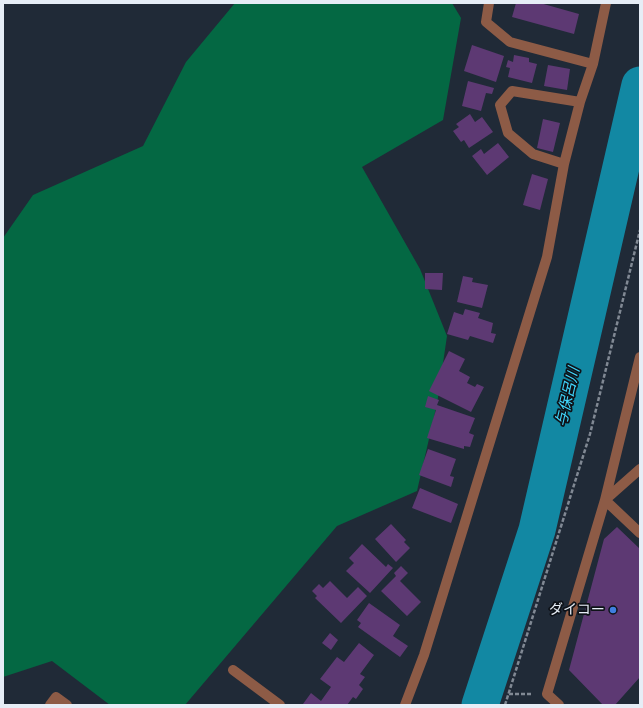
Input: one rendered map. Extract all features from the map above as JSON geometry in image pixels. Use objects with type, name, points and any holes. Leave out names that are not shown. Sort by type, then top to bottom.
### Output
[{"type":"street","points":[[489,3],[486,22],[510,42],[593,64]]},
{"type":"street","points":[[405,705],[427,648],[547,257],[564,164],[580,102],[593,64],[606,3]]},
{"type":"street","points":[[564,164],[533,154],[508,134],[500,105],[512,91],[580,102]]},
{"type":"street","points":[[559,705],[547,694],[605,500],[640,357]]},
{"type":"street","points":[[605,500],[640,468]]},
{"type":"street","points":[[605,500],[640,533]]},
{"type":"street","points":[[233,670],[280,705]]},
{"type":"street","points":[[50,705],[56,698],[67,705]]},
{"type":"path","points":[[505,705],[590,434],[640,230]]},
{"type":"path","points":[[509,694],[547,694]]},
{"type":"green space","points":[[235,3],[452,3],[461,18],[443,120],[362,167],[420,269],[447,336],[437,404],[417,491],[337,526],[185,705],[110,705],[52,661],[3,677],[3,238],[33,195],[143,146],[186,62]]},
{"type":"building","points":[[516,3],[540,3],[579,14],[574,34],[512,17]]},
{"type":"building","points":[[472,45],[504,56],[496,82],[464,71]]},
{"type":"building","points":[[514,55],[529,58],[529,62],[537,64],[532,83],[508,77],[510,68],[506,67],[508,60],[513,62]]},
{"type":"building","points":[[548,65],[570,69],[567,90],[544,86]]},
{"type":"building","points":[[468,81],[494,88],[492,94],[486,93],[481,111],[462,106]]},
{"type":"building","points":[[470,114],[475,122],[482,117],[493,132],[469,148],[464,140],[461,142],[453,131],[459,127],[456,124]]},
{"type":"building","points":[[543,119],[560,123],[553,152],[537,148]]},
{"type":"building","points":[[498,143],[509,157],[487,175],[472,156],[481,149],[484,154]]},
{"type":"building","points":[[532,174],[548,179],[540,210],[523,205]]},
{"type":"building","points":[[425,273],[443,273],[442,290],[425,289]]},
{"type":"building","points":[[463,276],[473,278],[472,282],[488,285],[482,308],[457,302]]},
{"type":"building","points":[[465,309],[480,313],[478,318],[493,323],[491,333],[496,334],[493,343],[470,336],[468,340],[447,334],[454,312],[463,315]]},
{"type":"building","points":[[449,351],[465,359],[459,371],[470,377],[467,383],[475,387],[477,384],[484,387],[471,412],[429,391]]},
{"type":"building","points":[[428,396],[439,400],[437,405],[475,418],[469,433],[474,435],[470,447],[464,446],[464,449],[427,438],[436,410],[425,407]]},
{"type":"building","points":[[428,449],[456,459],[450,476],[454,477],[451,487],[419,475]]},
{"type":"building","points":[[420,488],[458,504],[451,523],[412,508]]},
{"type":"building","points":[[391,524],[406,540],[404,542],[410,548],[396,562],[375,539]]},
{"type":"building","name":"ダイコー","points":[[617,527],[640,549],[640,677],[615,705],[603,705],[569,670],[604,539]]},
{"type":"building","points":[[362,544],[386,567],[388,564],[393,568],[370,593],[346,571],[354,563],[349,558]]},
{"type":"building","points":[[401,566],[408,573],[400,581],[421,602],[407,616],[381,591],[396,576],[394,573]]},
{"type":"building","points":[[330,581],[347,598],[358,587],[367,596],[341,623],[315,598],[317,596],[312,591],[319,584],[323,588]]},
{"type":"building","points":[[369,603],[400,625],[393,636],[408,646],[400,657],[358,627],[361,623],[357,620]]},
{"type":"building","points":[[330,633],[338,640],[331,650],[322,643]]},
{"type":"building","points":[[359,643],[374,655],[360,674],[365,677],[359,685],[363,689],[356,699],[353,697],[347,705],[303,704],[311,693],[321,701],[331,687],[320,679],[337,657],[344,662]]},
{"type":"waterway","name":"与保呂川","points":[[480,705],[537,530],[640,85]]},
{"type":"place","name":"ダイコー","points":[[613,610]]}]
